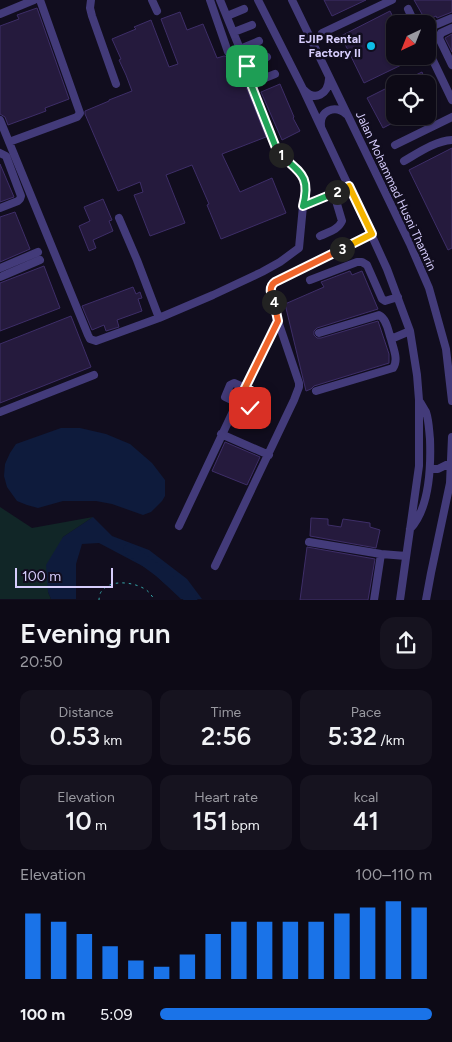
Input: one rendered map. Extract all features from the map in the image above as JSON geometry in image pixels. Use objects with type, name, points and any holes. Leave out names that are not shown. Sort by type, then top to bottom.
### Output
[{"type":"street","points":[[0,14],[34,0]]},
{"type":"street","points":[[9,142],[77,117],[80,113],[40,0]]},
{"type":"street","points":[[91,0],[92,16],[116,84]]},
{"type":"street","points":[[152,0],[157,11]]},
{"type":"street","points":[[210,0],[228,52]]},
{"type":"street","points":[[220,0],[255,82]]},
{"type":"street","points":[[258,0],[372,234],[410,331],[419,400],[419,466],[400,600]]},
{"type":"street","name":"Jalan Mohammad Husni Thamrin","points":[[292,0],[410,244],[429,288],[446,349],[452,401]]},
{"type":"street","points":[[322,33],[392,0]]},
{"type":"street","points":[[227,16],[244,9]]},
{"type":"street","points":[[408,9],[411,15]]},
{"type":"street","points":[[436,25],[452,18]]},
{"type":"street","points":[[234,32],[252,25]]},
{"type":"street","points":[[452,28],[441,34],[439,38],[452,65]]},
{"type":"street","points":[[240,49],[259,41]]},
{"type":"street","points":[[247,66],[267,57]]},
{"type":"street","points":[[435,65],[452,100]]},
{"type":"street","points":[[0,120],[88,335],[90,338],[100,341],[213,295],[262,272],[299,248],[306,193],[303,177],[278,153],[252,87],[255,82],[275,74]]},
{"type":"street","points":[[303,89],[311,95],[321,94],[328,87],[329,76]]},
{"type":"street","points":[[322,128],[320,122],[322,116],[332,109],[338,109],[348,116]]},
{"type":"street","points":[[395,145],[450,118],[452,127]]},
{"type":"street","points":[[404,161],[436,144],[452,140]]},
{"type":"street","points":[[0,153],[6,156],[21,196],[18,201],[0,208]]},
{"type":"street","points":[[303,206],[349,186]]},
{"type":"street","points":[[320,236],[333,230],[342,221],[334,194]]},
{"type":"street","points":[[119,218],[160,318]]},
{"type":"street","points":[[215,566],[269,455],[299,387],[278,321],[270,288],[272,284],[372,234]]},
{"type":"street","points":[[0,268],[39,256],[0,277]]},
{"type":"street","points":[[310,280],[357,262],[362,262],[367,265],[382,299],[385,301],[398,298]]},
{"type":"street","points":[[316,391],[393,368],[396,365],[391,339],[382,316],[379,315],[319,333]]},
{"type":"street","points":[[245,388],[278,321]]},
{"type":"street","points":[[391,339],[410,331]]},
{"type":"street","points":[[0,412],[94,375]]},
{"type":"street","points":[[234,383],[256,393],[251,407],[248,408],[236,403],[225,397],[230,384],[234,383]]},
{"type":"street","points":[[410,529],[418,519],[423,508],[430,469],[428,423],[426,413],[419,400]]},
{"type":"street","points":[[179,526],[236,403]]},
{"type":"street","points":[[221,434],[269,455]]},
{"type":"street","points":[[426,600],[430,573],[450,483],[452,437]]},
{"type":"street","points":[[430,469],[438,469],[452,463]]},
{"type":"street","points":[[309,542],[406,556]]},
{"type":"street","points":[[374,600],[382,554]]},
{"type":"path","points":[[99,600],[101,592],[109,585],[121,582],[145,588],[154,600]]},
{"type":"green space","points":[[0,507],[32,528],[93,517],[63,537],[48,592],[51,599],[0,599]]},
{"type":"water","points":[[61,428],[80,428],[106,434],[130,444],[152,463],[165,480],[165,496],[162,501],[151,512],[143,515],[112,504],[96,501],[63,501],[38,508],[17,501],[7,487],[4,476],[5,464],[10,453],[16,444]]},
{"type":"water","points":[[93,517],[112,536],[149,550],[187,579],[202,599],[181,599],[150,570],[99,543],[82,544],[76,564],[76,599],[51,599],[48,592],[46,565],[63,537]]},
{"type":"building","points":[[324,0],[366,0],[332,16]]},
{"type":"building","points":[[414,0],[452,0],[452,12],[437,18],[436,15],[423,15]]},
{"type":"building","points":[[37,8],[69,99],[45,108],[46,111],[8,125],[5,117],[0,114],[0,26],[19,19],[17,15]]},
{"type":"building","name":"EJIP Rental Factory II","points":[[390,11],[392,15],[386,15],[386,65],[401,65],[364,83],[341,36]]},
{"type":"building","points":[[180,12],[187,30],[203,24],[217,58],[229,57],[233,54],[266,137],[222,154],[240,192],[272,178],[286,213],[221,239],[207,205],[209,204],[192,165],[166,175],[185,223],[150,236],[134,195],[143,192],[140,182],[118,191],[85,114],[85,111],[132,91],[112,39],[136,29],[134,27],[151,20],[169,67],[178,64],[161,19]]},
{"type":"building","points":[[452,34],[452,52],[445,38]]},
{"type":"building","points":[[280,84],[300,131],[282,140],[261,92]]},
{"type":"building","points":[[386,88],[386,125],[389,125],[383,128],[367,98]]},
{"type":"building","points":[[452,148],[452,248],[448,250],[409,170]]},
{"type":"building","points":[[0,164],[14,197],[0,202]]},
{"type":"building","points":[[103,199],[112,220],[109,221],[113,231],[93,240],[96,248],[89,251],[79,226],[90,221],[84,207]]},
{"type":"building","points":[[15,212],[30,249],[0,262],[0,217]]},
{"type":"building","points":[[44,266],[60,308],[0,331],[0,283]]},
{"type":"building","points":[[350,271],[352,275],[362,271],[378,309],[317,328],[314,331],[314,335],[317,338],[321,338],[378,321],[389,354],[389,363],[314,386],[306,391],[285,304],[324,287],[321,282]]},
{"type":"building","points":[[133,287],[136,294],[140,292],[142,298],[138,299],[142,311],[117,320],[119,327],[106,331],[104,325],[92,330],[82,306]]},
{"type":"building","points":[[71,316],[91,367],[0,403],[0,344]]},
{"type":"building","points":[[225,442],[260,457],[247,485],[212,471]]},
{"type":"building","points":[[311,518],[328,519],[328,525],[341,527],[343,519],[370,523],[370,527],[380,530],[376,548],[310,536]]},
{"type":"building","points":[[307,547],[375,559],[368,600],[300,600]]},
{"type":"waterway","points":[[129,549],[160,572],[192,600]]},
{"type":"place","name":"EJIP Rental Factory II","points":[[371,46]]},
{"type":"route","points":[[247,66],[255,82],[252,87],[278,153],[301,173],[303,177],[306,185],[303,206],[349,186],[372,234],[271,285],[270,288],[278,321],[245,388],[257,394],[250,408]]}]
